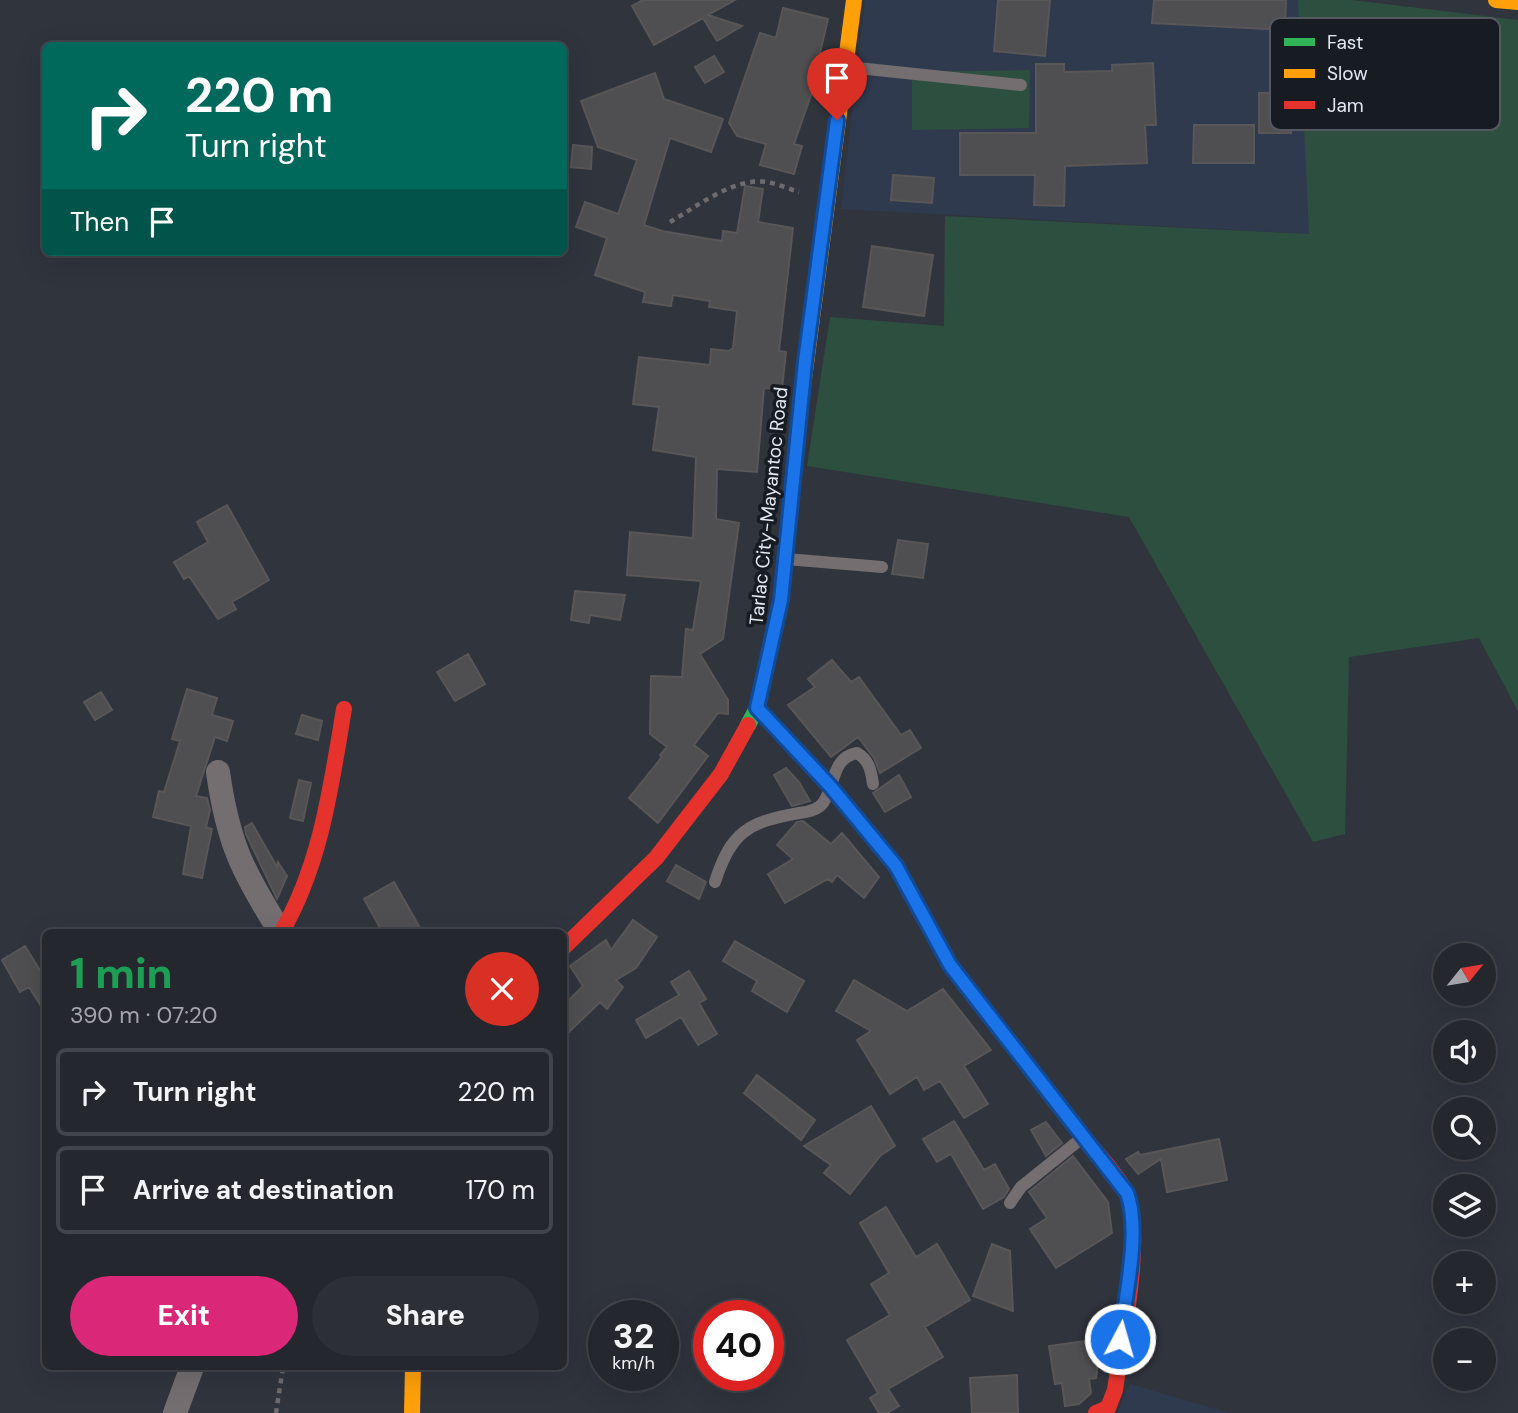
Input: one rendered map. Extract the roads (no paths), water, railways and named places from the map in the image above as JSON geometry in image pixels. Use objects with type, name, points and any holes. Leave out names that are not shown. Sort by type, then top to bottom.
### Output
[{"type":"street","name":"Tarlac City-Mayantoc Road","points":[[567,944],[656,858],[720,774],[757,708],[772,650],[786,559],[805,362],[855,0]]},
{"type":"street","points":[[1496,0],[1518,2]]},
{"type":"street","points":[[757,708],[830,786],[896,866],[950,965],[1127,1193],[1132,1205],[1132,1236],[1115,1390],[1108,1408],[1096,1413]]},
{"type":"street","points":[[284,929],[292,917],[322,825],[344,709]]},
{"type":"street","points":[[218,772],[230,840],[243,872],[279,929]]},
{"type":"street","points":[[175,1413],[191,1370]]},
{"type":"street","points":[[412,1413],[414,1370]]},
{"type":"lane","points":[[845,67],[1021,85]]},
{"type":"lane","points":[[786,559],[882,567]]},
{"type":"lane","points":[[715,882],[722,859],[748,827],[763,819],[813,811],[823,804],[846,755],[857,753],[864,757],[871,769],[873,784]]},
{"type":"lane","points":[[1010,1203],[1021,1187],[1085,1136]]}]
